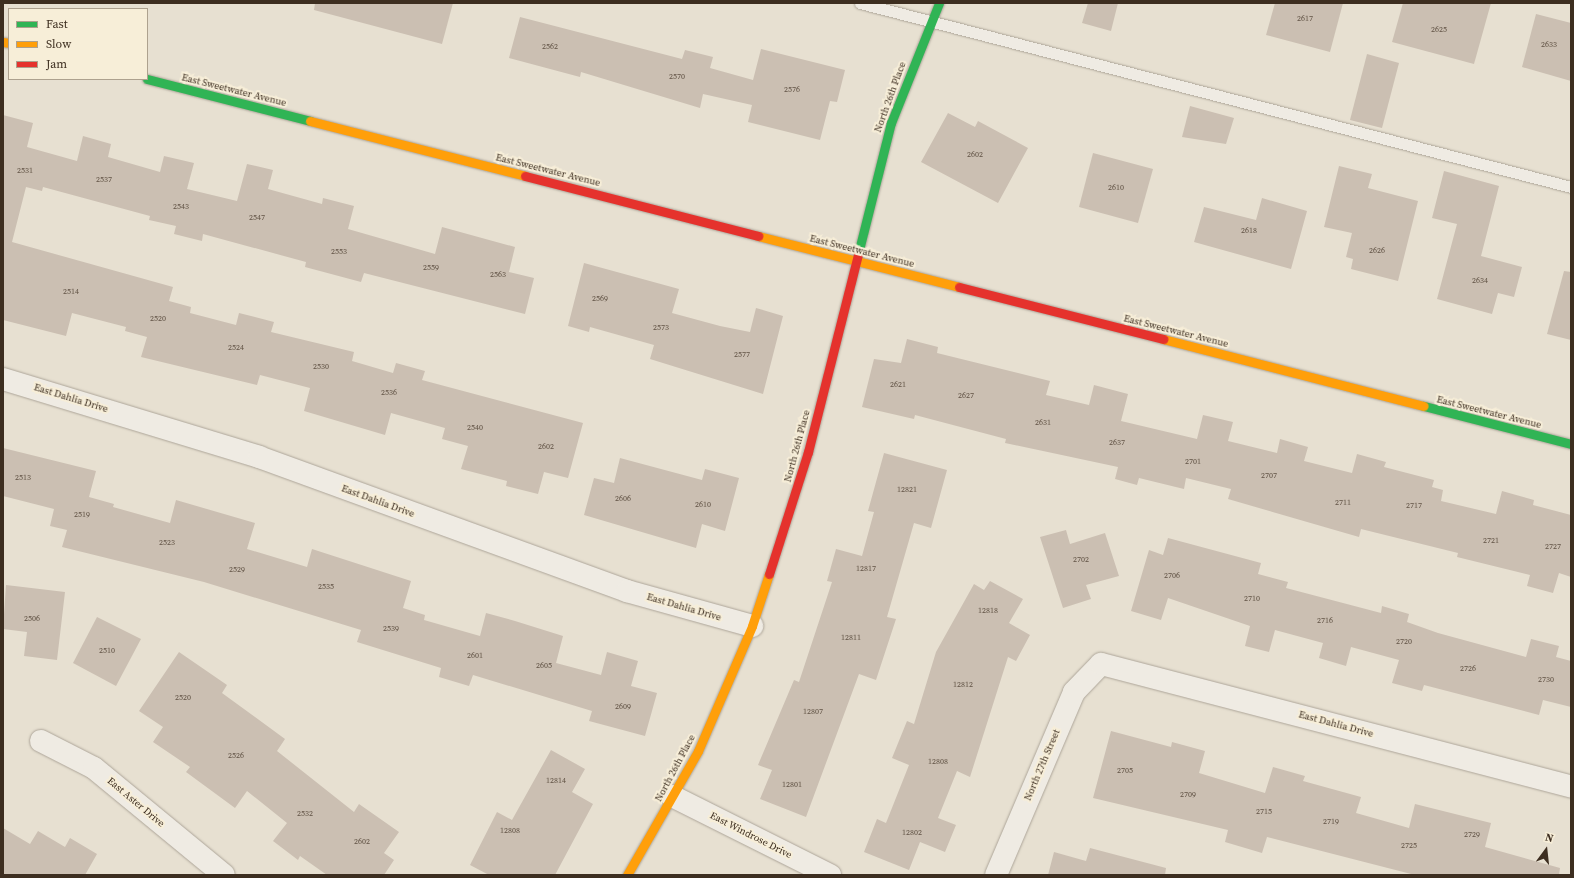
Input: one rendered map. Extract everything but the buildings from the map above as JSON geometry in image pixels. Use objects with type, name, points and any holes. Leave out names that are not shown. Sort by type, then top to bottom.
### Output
[{"type":"street","name":"North 26th Place","points":[[627,875],[698,751],[752,626],[808,452],[891,123],[930,21],[939,3]]},
{"type":"street","name":"East Sweetwater Avenue","points":[[148,79],[1571,444]]},
{"type":"street","name":"East Dahlia Drive","points":[[3,379],[259,457],[627,591],[752,626]]},
{"type":"street","name":"East Dahlia Drive","points":[[1101,664],[1571,786]]},
{"type":"street","name":"North 27th Street","points":[[996,875],[1074,692],[1101,664]]},
{"type":"street","name":"East Aster Drive","points":[[41,741],[94,768],[224,875]]},
{"type":"street","name":"East Windrose Drive","points":[[672,796],[830,875]]},
{"type":"lane","points":[[860,3],[1571,187]]},
{"type":"traffic: fast","points":[[858,254],[891,123],[939,3]]},
{"type":"traffic: fast","points":[[148,79],[310,121]]},
{"type":"traffic: fast","points":[[1424,406],[1571,444]]},
{"type":"traffic: slow","points":[[3,42],[8,43]]},
{"type":"traffic: slow","points":[[310,121],[525,176]]},
{"type":"traffic: slow","points":[[758,236],[959,287]]},
{"type":"traffic: slow","points":[[1163,339],[1424,406]]},
{"type":"traffic: slow","points":[[627,875],[698,751],[752,626],[769,574]]},
{"type":"traffic: jam","points":[[525,176],[758,236]]},
{"type":"traffic: jam","points":[[769,574],[808,452],[858,254]]},
{"type":"traffic: jam","points":[[959,287],[1163,339]]}]
